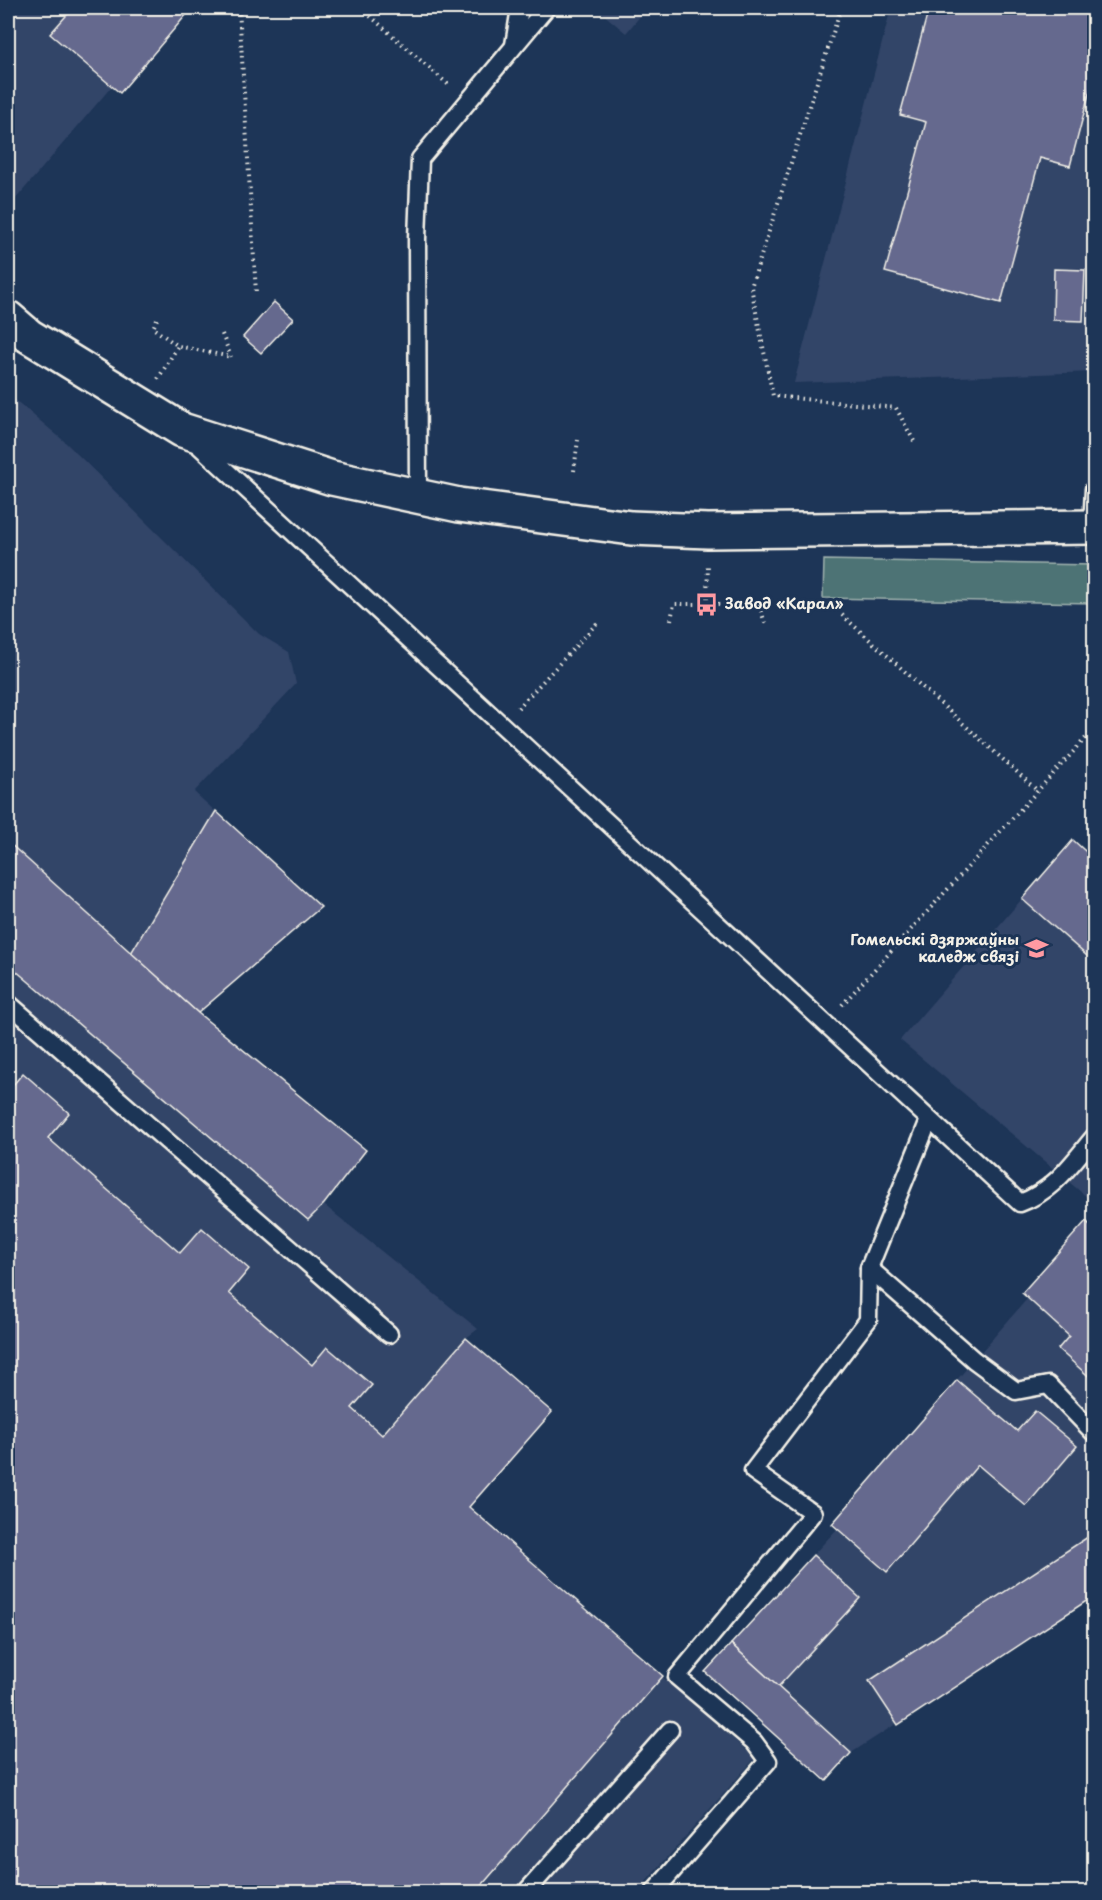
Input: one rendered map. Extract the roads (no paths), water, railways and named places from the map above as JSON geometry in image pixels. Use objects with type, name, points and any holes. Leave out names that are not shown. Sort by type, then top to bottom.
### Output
[{"type":"main road","points":[[8,318],[29,336],[182,430],[332,478],[459,505],[631,528],[720,531],[1093,527]]},
{"type":"lane","points":[[514,46],[520,8]]},
{"type":"lane","points":[[418,495],[417,239],[420,159],[546,8]]},
{"type":"lane","points":[[182,430],[1020,1203],[1040,1196],[1062,1176],[1095,1137]]},
{"type":"lane","points":[[1093,527],[1095,489]]},
{"type":"lane","points":[[8,1003],[388,1334]]},
{"type":"lane","points":[[654,1893],[768,1761],[753,1742],[677,1677],[813,1513],[753,1471],[868,1320],[869,1268],[929,1120]]},
{"type":"lane","points":[[869,1268],[974,1360],[1017,1391],[1048,1385],[1093,1431]]},
{"type":"lane","points":[[526,1893],[670,1730]]},
{"type":"place","name":"Завод «Карал»","points":[[707,604]]},
{"type":"place","name":"Гомельскі дзяржаўны каледж связі","points":[[1037,949]]}]
